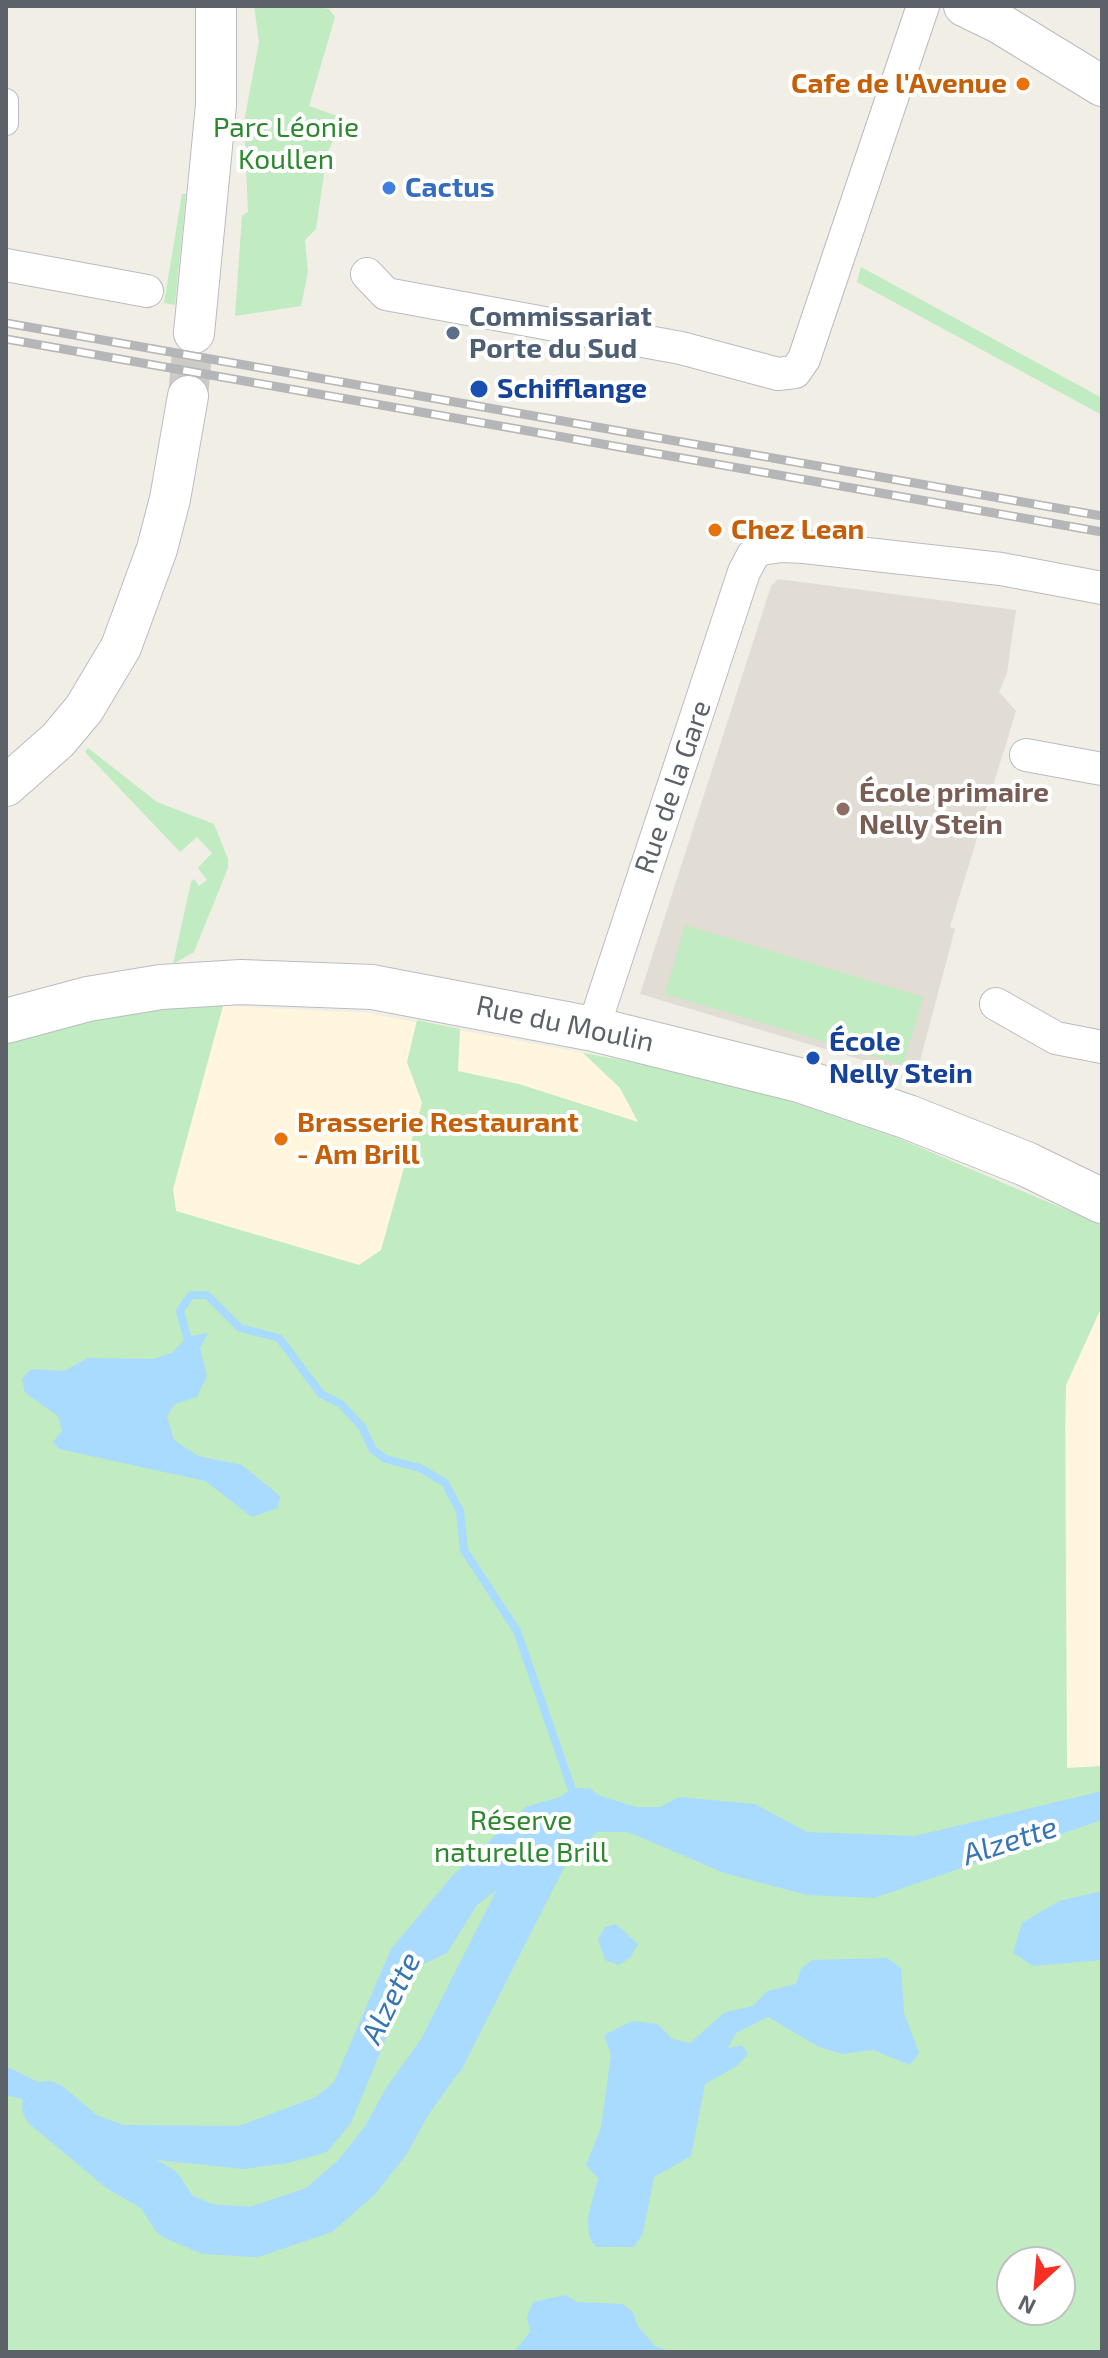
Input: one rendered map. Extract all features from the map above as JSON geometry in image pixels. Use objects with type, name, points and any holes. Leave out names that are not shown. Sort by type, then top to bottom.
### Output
[{"type":"main road","name":"Rue du Moulin","points":[[6,1021],[88,999],[161,987],[241,982],[372,987],[593,1029],[784,1076],[873,1105],[1026,1164],[1102,1201]]},
{"type":"street","points":[[194,333],[216,105],[216,6]]},
{"type":"street","points":[[367,274],[386,294],[681,348],[778,374],[795,372],[804,359],[923,6]]},
{"type":"street","points":[[964,6],[1099,77]]},
{"type":"street","points":[[6,101],[6,123]]},
{"type":"street","points":[[6,265],[147,291]]},
{"type":"street","points":[[6,786],[58,740],[84,709],[121,647],[164,524],[188,396]]},
{"type":"street","name":"Rue de la Gare","points":[[593,1029],[744,572],[761,549],[804,547],[973,566],[1102,588]]},
{"type":"street","points":[[1026,755],[1102,769]]},
{"type":"street","points":[[996,1004],[1056,1038],[1102,1047]]},
{"type":"shaded area","name":"École primaire Nelly Stein","points":[[778,579],[1016,610],[1007,673],[999,692],[1016,711],[950,927],[955,929],[916,1076],[640,994],[771,586]]},
{"type":"shaded area","points":[[223,1006],[367,1013],[583,1053],[620,1088],[640,1122],[381,1251],[360,1265],[176,1211],[173,1190]]},
{"type":"shaded area","points":[[1102,1306],[1102,1766],[1067,1768],[1066,1386]]},
{"type":"green space","name":"Parc Léonie Koullen","points":[[254,6],[329,9],[335,17],[309,106],[343,118],[327,154],[316,229],[305,240],[308,272],[301,306],[235,316],[242,216],[248,212],[244,122],[259,42]]},
{"type":"green space","points":[[182,194],[186,194],[175,305],[164,303]]},
{"type":"green space","points":[[861,267],[1102,398],[1102,415],[857,282]]},
{"type":"green space","points":[[88,748],[157,802],[214,824],[228,859],[228,868],[194,952],[173,964],[191,882],[194,879],[199,886],[207,880],[198,868],[212,853],[197,837],[180,852],[85,752]]},
{"type":"green space","points":[[685,925],[923,997],[903,1065],[665,994]]},
{"type":"green space","name":"Réserve naturelle Brill","points":[[223,1006],[173,1189],[176,1211],[359,1265],[381,1250],[422,1103],[407,1062],[417,1020],[460,1029],[458,1071],[519,1084],[638,1122],[620,1088],[583,1053],[676,1070],[792,1102],[900,1139],[1102,1225],[1102,1306],[1066,1385],[1065,1427],[1067,1768],[1102,1766],[1102,2352],[6,2352],[6,1041],[78,1021],[160,1008]]},
{"type":"water","points":[[208,1333],[200,1348],[207,1376],[197,1397],[175,1404],[167,1416],[174,1440],[198,1456],[242,1465],[280,1496],[278,1508],[252,1517],[205,1481],[59,1449],[53,1442],[62,1431],[58,1416],[25,1393],[22,1379],[31,1369],[64,1371],[88,1358],[154,1359],[173,1352],[187,1337]]},
{"type":"water","name":"Alzette","points":[[589,1788],[598,1795],[636,1807],[660,1807],[679,1797],[755,1804],[807,1832],[915,1836],[1102,1791],[1102,1820],[874,1898],[807,1895],[724,1873],[628,1832],[582,1832],[543,1854],[477,1905],[447,1953],[415,1968],[351,2123],[327,2152],[289,2163],[243,2169],[165,2161],[124,2152],[77,2132],[30,2101],[6,2095],[6,2066],[40,2083],[64,2104],[124,2125],[239,2126],[316,2097],[334,2082],[391,1949],[454,1874],[526,1807]]},
{"type":"water","points":[[1102,1891],[1102,1960],[1033,1966],[1013,1953],[1022,1923],[1059,1901]]},
{"type":"water","points":[[616,1924],[638,1944],[630,1958],[618,1965],[605,1960],[598,1939],[605,1927]]},
{"type":"water","points":[[887,1958],[901,1968],[904,2013],[919,2053],[910,2065],[873,2050],[842,2054],[819,2047],[768,2017],[736,2033],[728,2048],[742,2045],[748,2054],[737,2066],[705,2084],[691,2156],[654,2177],[643,2233],[634,2247],[596,2247],[589,2237],[588,2217],[598,2178],[586,2165],[601,2127],[611,2055],[604,2035],[632,2021],[658,2024],[672,2039],[690,2043],[725,2012],[753,2006],[767,1991],[796,1984],[801,1969],[812,1960]]},
{"type":"water","points":[[566,2295],[577,2302],[622,2304],[632,2311],[638,2326],[655,2346],[671,2352],[514,2352],[530,2332],[527,2317],[533,2302]]},
{"type":"waterway","points":[[187,1337],[180,1311],[191,1295],[207,1295],[240,1328],[279,1338],[321,1394],[341,1404],[362,1427],[373,1450],[386,1459],[420,1468],[445,1483],[460,1511],[464,1550],[517,1631],[576,1801]]},
{"type":"waterway","points":[[47,2106],[120,2167],[159,2190],[175,2215],[207,2229],[254,2232],[319,2210],[357,2177],[386,2140],[408,2100],[442,2053],[543,1854],[580,1813]]},
{"type":"tunnel","points":[[188,396],[194,333]]},
{"type":"railway","points":[[6,323],[1102,516]]},
{"type":"railway","points":[[6,339],[1102,532]]},
{"type":"place","name":"Cafe de l'Avenue","points":[[1023,84]]},
{"type":"place","name":"Cactus","points":[[389,188]]},
{"type":"place","name":"Commissariat Porte du Sud","points":[[453,333]]},
{"type":"place","name":"Schifflange","points":[[479,389]]},
{"type":"place","name":"Chez Lean","points":[[715,530]]},
{"type":"place","name":"École primaire Nelly Stein","points":[[843,809]]},
{"type":"place","name":"École Nelly Stein","points":[[813,1058]]},
{"type":"place","name":"Brasserie Restaurant - Am Brill","points":[[281,1139]]}]
